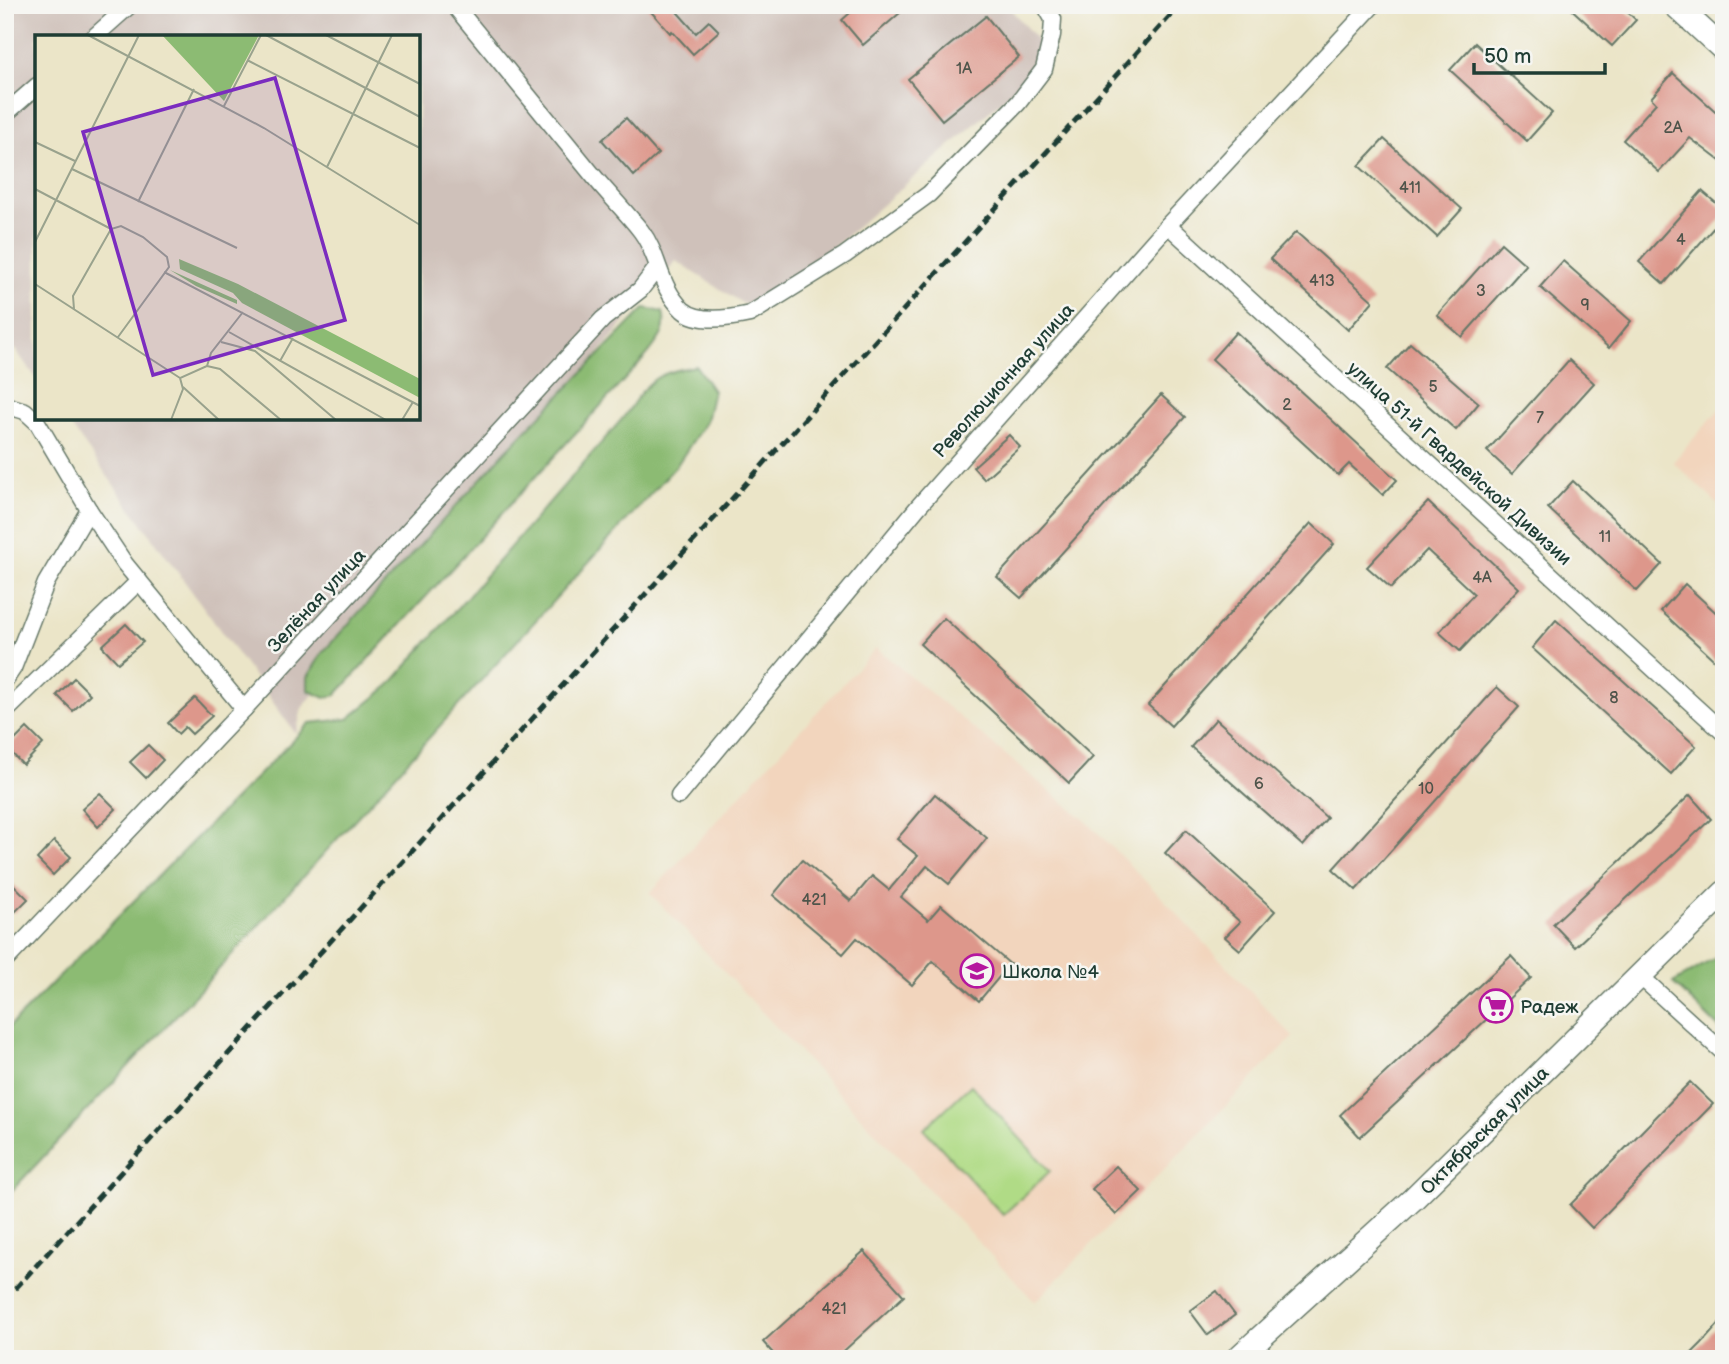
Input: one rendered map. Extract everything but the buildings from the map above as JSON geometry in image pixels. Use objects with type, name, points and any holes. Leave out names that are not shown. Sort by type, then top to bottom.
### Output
[{"type":"main road","points":[[1675,5],[1724,50]]},
{"type":"main road","name":"Октябрьская улица","points":[[1237,1359],[1413,1199],[1724,893]]},
{"type":"street","points":[[95,35],[130,5]]},
{"type":"street","points":[[454,5],[642,232],[655,254],[664,285],[685,311],[700,317],[733,318],[750,314],[845,255],[929,194],[1018,103],[1044,69],[1053,19],[1045,5]]},
{"type":"street","name":"Революционная улица","points":[[679,796],[918,507],[1168,225],[1373,5]]},
{"type":"street","points":[[5,114],[35,88]]},
{"type":"street","name":"улица 51-й Гвардейской Дивизии","points":[[1168,225],[1724,733]]},
{"type":"street","name":"Зелёная улица","points":[[5,961],[244,709],[603,319],[640,290],[657,268]]},
{"type":"street","points":[[5,405],[25,411],[37,422],[89,510],[139,581],[244,709]]},
{"type":"street","points":[[5,680],[13,668],[46,583],[89,510]]},
{"type":"street","points":[[5,712],[139,581]]},
{"type":"street","points":[[1640,976],[1724,1054]]},
{"type":"shaded area","points":[[5,5],[1007,5],[1052,57],[758,313],[676,261],[302,708],[296,734],[66,420],[420,420],[420,35],[35,35],[35,376],[5,336]]},
{"type":"shaded area","points":[[1724,404],[1724,510],[1673,462]]},
{"type":"shaded area","name":"Школа №4","points":[[876,648],[1086,821],[1293,1037],[1035,1302],[650,893]]},
{"type":"green space","points":[[645,308],[663,312],[664,319],[661,335],[647,355],[336,695],[325,698],[308,690],[308,677],[322,653],[505,452]]},
{"type":"green space","points":[[696,366],[713,391],[706,421],[677,465],[199,991],[5,1198],[5,1031],[310,723],[348,719],[390,685],[623,418],[645,388],[668,372]]},
{"type":"green space","points":[[1724,953],[1724,1033],[1673,983]]},
{"type":"green space","points":[[971,1085],[1050,1171],[1003,1215],[924,1129]]},
{"type":"railway","points":[[5,1300],[1180,5]]},
{"type":"place","name":"Школа №4","points":[[977,971]]},
{"type":"place","name":"Радеж","points":[[1496,1006]]}]
